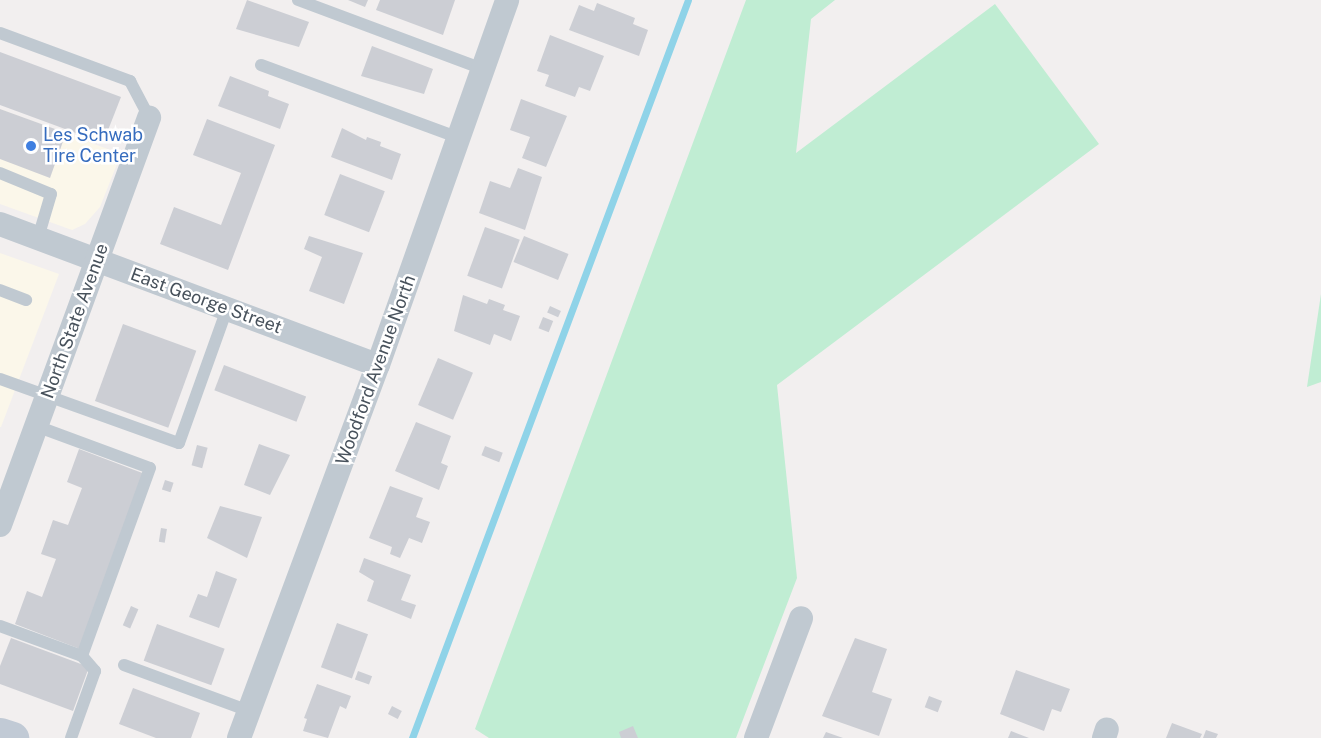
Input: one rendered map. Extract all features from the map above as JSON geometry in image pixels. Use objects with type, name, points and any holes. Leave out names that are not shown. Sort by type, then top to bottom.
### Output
[{"type":"main road","points":[[0,734],[12,738]]},
{"type":"street","name":"Woodford Avenue North","points":[[239,738],[378,365],[507,0]]},
{"type":"street","name":"North State Avenue","points":[[0,525],[149,117]]},
{"type":"street","name":"East George Street","points":[[0,224],[378,365]]},
{"type":"street","points":[[756,738],[801,618]]},
{"type":"lane","points":[[298,0],[483,69]]},
{"type":"lane","points":[[0,33],[130,81],[149,117]]},
{"type":"lane","points":[[261,65],[459,138]]},
{"type":"lane","points":[[0,173],[51,194],[38,238]]},
{"type":"lane","points":[[0,290],[26,300]]},
{"type":"lane","points":[[0,379],[179,443],[227,309]]},
{"type":"lane","points":[[36,426],[150,468],[82,656]]},
{"type":"lane","points":[[0,626],[82,656],[95,671],[71,738]]},
{"type":"lane","points":[[124,666],[249,711]]},
{"type":"shaded area","points":[[0,109],[121,154],[100,207],[85,224],[72,230],[0,204]]},
{"type":"shaded area","points":[[0,253],[59,274],[1,427],[0,427]]},
{"type":"green space","points":[[746,0],[835,0],[811,19],[796,153],[995,4],[1099,144],[777,385],[797,578],[736,738],[489,738],[475,729]]},
{"type":"green space","points":[[1321,294],[1321,382],[1307,387]]},
{"type":"building","points":[[247,0],[309,22],[299,47],[236,29]]},
{"type":"building","points":[[348,0],[368,0],[365,7]]},
{"type":"building","points":[[380,0],[455,0],[443,35],[376,10]]},
{"type":"building","points":[[597,3],[635,18],[633,24],[648,30],[639,56],[569,30],[579,5],[594,11]]},
{"type":"building","points":[[550,35],[604,56],[590,91],[579,87],[575,97],[545,86],[549,75],[537,71]]},
{"type":"building","points":[[372,46],[433,69],[424,94],[361,76]]},
{"type":"building","points":[[0,52],[121,97],[103,143],[0,105]]},
{"type":"building","points":[[230,76],[269,91],[268,96],[289,104],[280,129],[218,106]]},
{"type":"building","points":[[521,99],[567,116],[546,167],[522,158],[530,137],[510,130]]},
{"type":"building","name":"Les Schwab Tire Center","points":[[0,109],[66,133],[50,178],[0,159]]},
{"type":"building","points":[[207,119],[275,145],[228,270],[160,244],[174,207],[221,225],[241,173],[193,155]]},
{"type":"building","points":[[342,128],[366,140],[367,137],[381,142],[380,146],[401,154],[392,180],[331,157]]},
{"type":"building","points":[[518,168],[542,177],[525,230],[479,213],[490,181],[510,188]]},
{"type":"building","points":[[340,174],[385,191],[369,232],[324,215]]},
{"type":"building","points":[[485,227],[520,240],[502,289],[467,276]]},
{"type":"building","points":[[309,236],[363,253],[344,304],[309,291],[322,257],[304,249]]},
{"type":"building","points":[[524,236],[569,254],[558,280],[514,262]]},
{"type":"building","points":[[463,295],[487,304],[489,299],[505,305],[503,310],[520,316],[511,341],[494,334],[490,345],[454,331]]},
{"type":"building","points":[[550,306],[561,311],[558,317],[547,312]]},
{"type":"building","points":[[543,317],[553,321],[549,332],[539,328]]},
{"type":"building","points":[[123,324],[196,351],[168,428],[95,401]]},
{"type":"building","points":[[438,358],[473,373],[453,420],[418,405]]},
{"type":"building","points":[[224,365],[306,397],[296,422],[214,390]]},
{"type":"building","points":[[416,422],[451,436],[441,463],[448,466],[439,490],[395,471]]},
{"type":"building","points":[[259,444],[290,455],[270,495],[244,485]]},
{"type":"building","points":[[197,445],[208,448],[202,468],[192,465]]},
{"type":"building","points":[[485,446],[503,453],[499,462],[481,455]]},
{"type":"building","points":[[79,449],[145,474],[80,649],[15,624],[27,591],[42,597],[56,559],[41,554],[53,520],[68,525],[82,488],[67,482]]},
{"type":"building","points":[[165,480],[174,483],[170,492],[162,490]]},
{"type":"building","points":[[390,486],[423,498],[416,517],[430,522],[422,543],[409,538],[400,558],[390,554],[392,547],[369,538]]},
{"type":"building","points":[[220,506],[262,517],[247,558],[207,538]]},
{"type":"building","points":[[161,528],[167,529],[165,543],[159,542]]},
{"type":"building","points":[[364,558],[411,575],[401,600],[416,605],[411,619],[367,601],[374,581],[359,572]]},
{"type":"building","points":[[216,571],[237,579],[219,628],[189,617],[198,594],[207,597]]},
{"type":"building","points":[[131,606],[138,609],[130,628],[123,625]]},
{"type":"building","points":[[337,623],[368,634],[352,678],[321,667]]},
{"type":"building","points":[[157,624],[225,649],[211,685],[144,661]]},
{"type":"building","points":[[11,638],[89,667],[73,711],[0,684],[0,666]]},
{"type":"building","points":[[855,638],[887,649],[872,692],[892,699],[879,736],[822,716]]},
{"type":"building","points":[[1016,670],[1070,689],[1061,712],[1052,709],[1044,731],[1000,714]]},
{"type":"building","points":[[358,671],[372,676],[369,685],[355,679]]},
{"type":"building","points":[[317,684],[351,696],[346,709],[340,706],[328,738],[303,731],[307,719],[304,718]]},
{"type":"building","points":[[133,688],[200,713],[191,738],[156,738],[119,724]]},
{"type":"building","points":[[929,696],[942,701],[938,712],[925,707]]},
{"type":"building","points":[[392,706],[402,711],[398,719],[388,714]]},
{"type":"building","points":[[1172,723],[1202,734],[1200,738],[1166,738]]},
{"type":"building","points":[[633,726],[638,738],[621,738],[619,732]]},
{"type":"building","points":[[1206,730],[1218,734],[1216,738],[1203,738]]},
{"type":"building","points":[[1011,731],[1029,738],[1008,738]]},
{"type":"building","points":[[826,732],[843,738],[823,738]]},
{"type":"waterway","points":[[412,738],[688,0]]},
{"type":"place","name":"Les Schwab Tire Center","points":[[31,146]]}]
